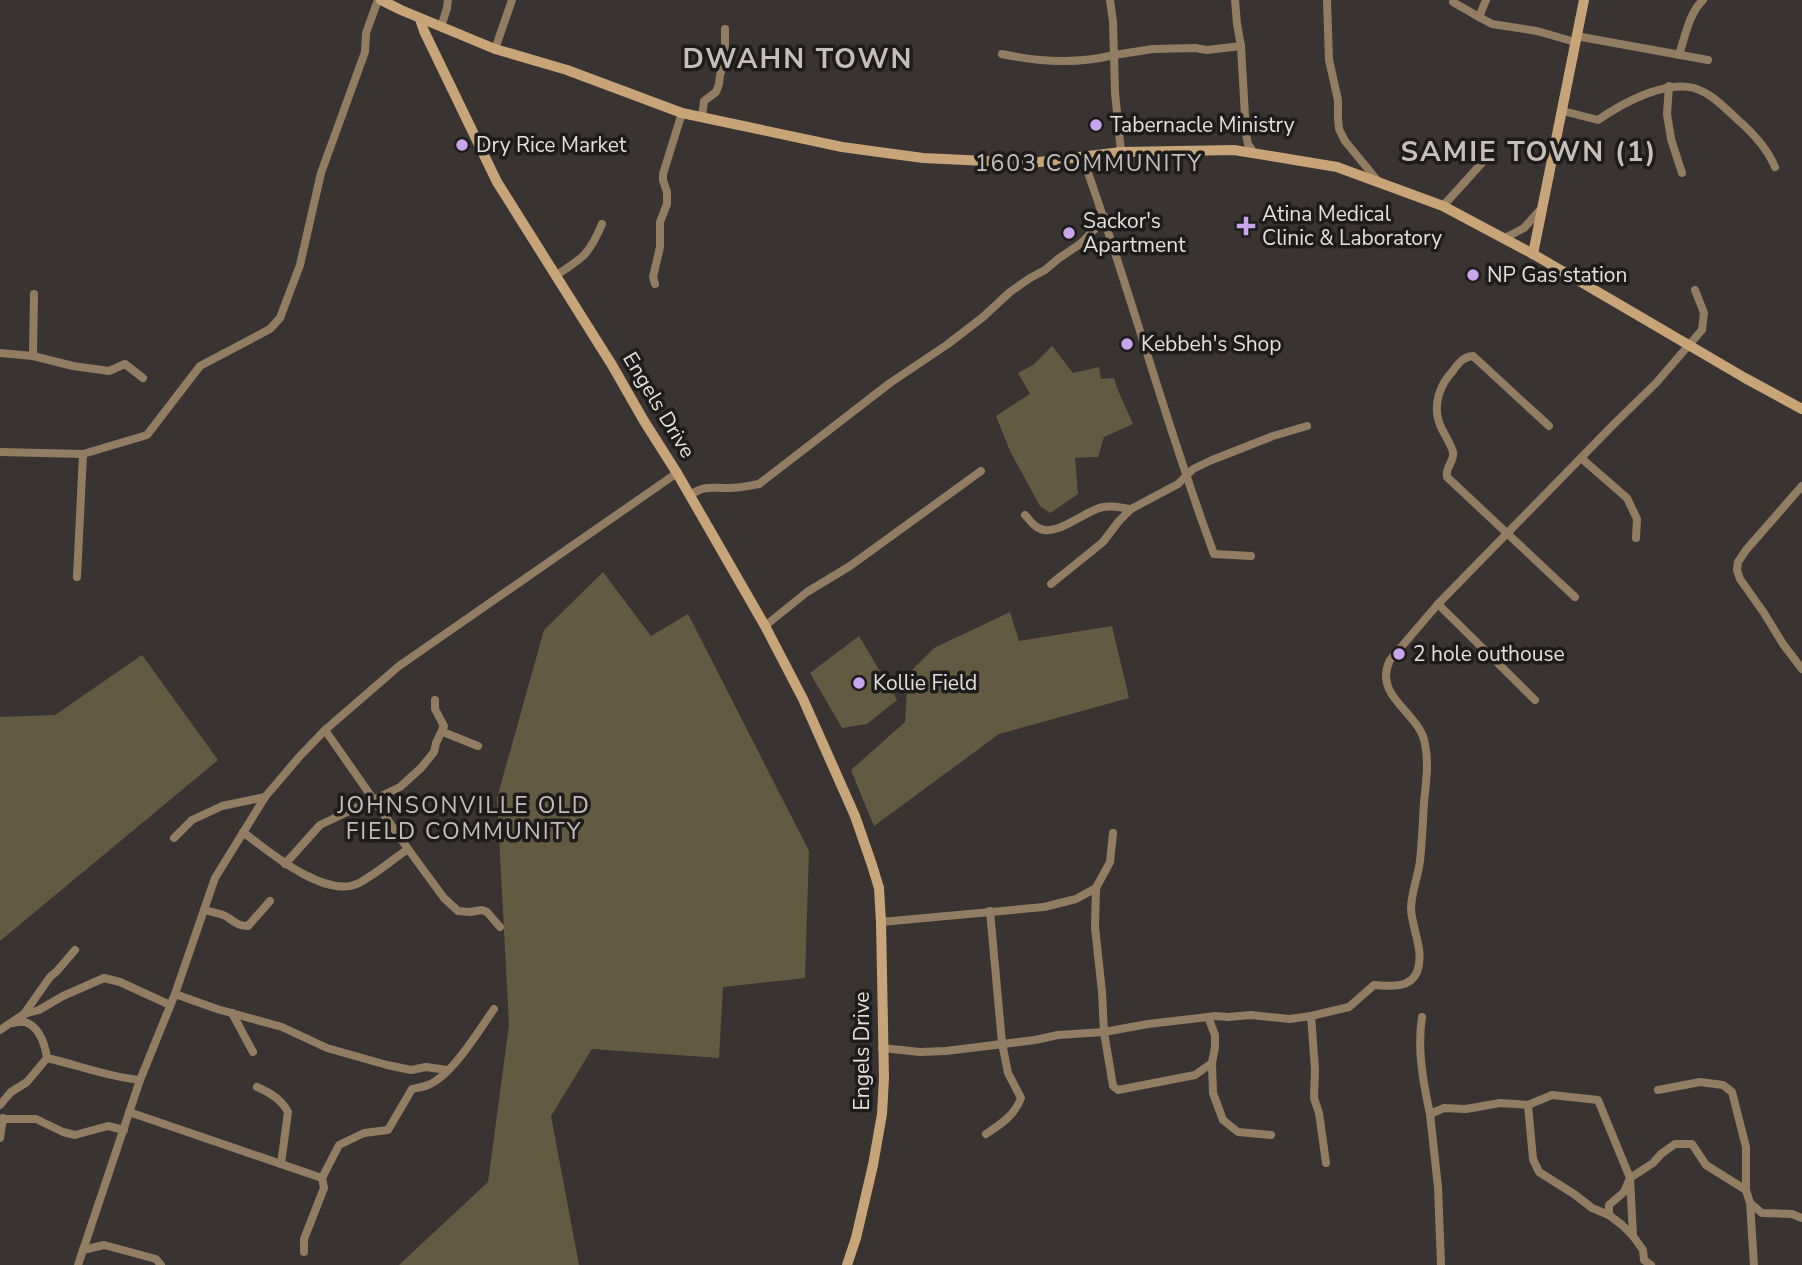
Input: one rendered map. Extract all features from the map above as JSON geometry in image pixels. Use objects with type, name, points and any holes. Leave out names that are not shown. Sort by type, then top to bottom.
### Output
[{"type":"street","points":[[0,452],[83,454],[147,435],[200,366],[270,329],[279,318],[300,265],[321,173],[365,52],[366,33],[380,0],[495,49],[567,70],[682,113],[842,147],[923,158],[1031,163],[1121,152],[1234,150],[1337,167],[1443,206],[1533,254],[1802,409]]},
{"type":"street","points":[[441,27],[448,0]]},
{"type":"street","points":[[495,49],[512,0]]},
{"type":"street","points":[[1110,0],[1121,152]]},
{"type":"street","points":[[1235,0],[1241,47],[1246,134],[1254,153]]},
{"type":"street","points":[[1327,0],[1329,61],[1338,100],[1339,129],[1345,141],[1377,180]]},
{"type":"street","points":[[1479,17],[1486,0]]},
{"type":"street","points":[[1533,254],[1584,0]]},
{"type":"street","points":[[1679,55],[1692,15],[1703,0]]},
{"type":"street","points":[[1453,2],[1492,24],[1708,60]]},
{"type":"street","name":"Engels Drive","points":[[420,19],[497,182],[612,365],[765,626],[803,699],[862,836],[879,888],[884,1078],[882,1114],[873,1166],[847,1265]]},
{"type":"street","points":[[702,118],[704,101],[716,92],[725,61],[724,29]]},
{"type":"street","points":[[1002,54],[1031,60],[1082,61],[1153,49],[1207,50],[1241,47]]},
{"type":"street","points":[[1563,111],[1598,120],[1619,106],[1669,86],[1694,88],[1716,99],[1755,135],[1775,167]]},
{"type":"street","points":[[1669,86],[1667,114],[1671,139],[1682,173]]},
{"type":"street","points":[[655,284],[653,277],[660,247],[660,222],[667,204],[663,174],[682,113]]},
{"type":"street","points":[[1443,206],[1491,153]]},
{"type":"street","points":[[1082,156],[1104,216],[1186,477],[1214,554],[1251,556]]},
{"type":"street","points":[[1503,239],[1524,228],[1543,207]]},
{"type":"street","points":[[690,495],[700,488],[759,484],[890,383],[948,344],[1010,292],[1080,244],[1104,216]]},
{"type":"street","points":[[555,276],[582,259],[593,246],[603,224]]},
{"type":"street","points":[[882,1048],[920,1052],[946,1051],[1215,1016],[1251,1015],[1290,1019],[1349,1007],[1374,985],[1405,984],[1417,974],[1419,958],[1411,908],[1420,862],[1427,772],[1425,742],[1420,728],[1393,696],[1385,680],[1387,667],[1438,604],[1632,408],[1702,330],[1704,313],[1695,290]]},
{"type":"street","points":[[33,356],[34,294]]},
{"type":"street","points":[[0,353],[33,356],[109,371],[125,365],[143,378]]},
{"type":"street","points":[[1549,426],[1473,356],[1463,359],[1447,377],[1438,393],[1438,419],[1453,457],[1446,472],[1447,477],[1575,597]]},
{"type":"street","points":[[1051,584],[1103,542],[1131,509],[1178,484],[1193,469],[1273,436],[1307,426]]},
{"type":"street","points":[[77,577],[83,454]]},
{"type":"street","points":[[1581,458],[1627,498],[1637,519],[1636,538]]},
{"type":"street","points":[[765,626],[807,592],[850,566],[981,471]]},
{"type":"street","points":[[78,1265],[140,1080],[175,994],[215,878],[265,797],[325,730],[399,666],[677,473]]},
{"type":"street","points":[[1802,486],[1746,550],[1738,562],[1737,570],[1740,579],[1802,669]]},
{"type":"street","points":[[1025,515],[1038,528],[1046,531],[1064,526],[1102,507],[1131,509]]},
{"type":"street","points":[[1438,604],[1535,700]]},
{"type":"street","points":[[285,864],[320,825],[400,787],[421,768],[434,752],[443,732],[444,726],[435,709],[435,700]]},
{"type":"street","points":[[325,730],[444,898],[458,911],[488,912],[500,927]]},
{"type":"street","points":[[443,732],[478,746]]},
{"type":"street","points":[[174,838],[192,820],[222,806],[265,797]]},
{"type":"street","points":[[243,832],[285,864],[318,881],[343,887],[357,884],[408,849]]},
{"type":"street","points":[[1113,833],[1111,862],[1096,888],[1095,927],[1104,1031],[1113,1086],[1118,1090],[1195,1074],[1212,1063]]},
{"type":"street","points":[[881,922],[1044,907],[1076,899],[1096,888]]},
{"type":"street","points":[[204,910],[225,915],[233,923],[248,926],[270,901]]},
{"type":"street","points":[[986,1134],[1006,1122],[1021,1098],[1008,1073],[1002,1044],[990,911]]},
{"type":"street","points":[[0,1030],[24,1013],[50,977],[75,950]]},
{"type":"street","points":[[24,1013],[39,1010],[104,978],[120,982],[170,1005]]},
{"type":"street","points":[[175,994],[282,1027],[327,1048],[387,1065],[411,1070],[426,1067],[447,1070]]},
{"type":"street","points":[[303,1252],[304,1239],[324,1188],[322,1178],[339,1145],[364,1133],[388,1130],[412,1089],[435,1082],[461,1055],[494,1009]]},
{"type":"street","points":[[232,1013],[253,1052]]},
{"type":"street","points":[[1311,1016],[1314,1098],[1319,1113],[1326,1163]]},
{"type":"street","points":[[1208,1017],[1215,1035],[1213,1093],[1223,1119],[1238,1132],[1271,1135]]},
{"type":"street","points":[[1422,1017],[1419,1037],[1438,1187],[1441,1265]]},
{"type":"street","points":[[11,1023],[25,1022],[34,1029],[44,1042],[47,1058]]},
{"type":"street","points":[[47,1058],[122,1078],[140,1080]]},
{"type":"street","points":[[0,1105],[11,1092],[27,1082],[47,1058]]},
{"type":"street","points":[[1658,1090],[1700,1082],[1723,1084],[1732,1092],[1746,1147],[1746,1190],[1751,1203],[1754,1265]]},
{"type":"street","points":[[257,1087],[267,1091],[286,1107],[288,1112],[281,1164]]},
{"type":"street","points":[[1430,1114],[1444,1108],[1466,1109],[1500,1103],[1528,1105],[1552,1095],[1598,1100],[1630,1178],[1633,1236]]},
{"type":"street","points":[[1528,1105],[1533,1159],[1539,1172],[1592,1208],[1609,1215],[1633,1236],[1643,1250],[1647,1263]]},
{"type":"street","points":[[129,1112],[322,1178]]},
{"type":"street","points":[[0,1138],[1,1119],[36,1119],[75,1135],[108,1126],[124,1130]]},
{"type":"street","points":[[1609,1215],[1609,1205],[1624,1192],[1630,1178],[1675,1144],[1692,1144],[1706,1165],[1746,1190]]},
{"type":"street","points":[[1751,1203],[1762,1213],[1792,1214],[1802,1218]]},
{"type":"street","points":[[83,1250],[104,1245],[156,1259],[161,1265]]},
{"type":"shaded area","points":[[1052,346],[1073,373],[1099,367],[1101,379],[1114,378],[1133,424],[1104,437],[1098,457],[1075,458],[1078,494],[1050,513],[1040,506],[1010,451],[996,416],[1030,394],[1018,373],[1033,365]]},
{"type":"shaded area","points":[[603,572],[651,636],[688,614],[809,851],[805,978],[723,987],[719,1058],[592,1049],[551,1116],[579,1265],[399,1265],[488,1182],[509,1025],[497,798],[544,630]]},
{"type":"shaded area","points":[[1010,612],[1019,641],[1112,626],[1129,698],[999,734],[874,826],[851,770],[905,722],[908,674],[934,648]]},
{"type":"shaded area","points":[[859,636],[897,700],[867,724],[842,728],[810,673]]},
{"type":"shaded area","points":[[142,655],[218,760],[0,941],[0,717],[55,715]]},
{"type":"place","name":"Tabernacle Ministry","points":[[1096,125]]},
{"type":"place","name":"Dry Rice Market","points":[[462,145]]},
{"type":"place","name":"Atina Medical Clinic & Laboratory","points":[[1246,226]]},
{"type":"place","name":"Sackor's Apartment","points":[[1069,233]]},
{"type":"place","name":"NP Gas station","points":[[1473,275]]},
{"type":"place","name":"Kebbeh's Shop","points":[[1127,344]]},
{"type":"place","name":"2 hole outhouse","points":[[1399,654]]},
{"type":"place","name":"Kollie Field","points":[[859,683]]},
{"type":"district","name":"DWAHN TOWN","points":[[798,58]]},
{"type":"district","name":"SAMIE TOWN (1)","points":[[1529,151]]},
{"type":"district","name":"1603 COMMUNITY","points":[[1089,163]]},
{"type":"district","name":"JOHNSONVILLE OLD FIELD COMMUNITY","points":[[464,818]]}]
